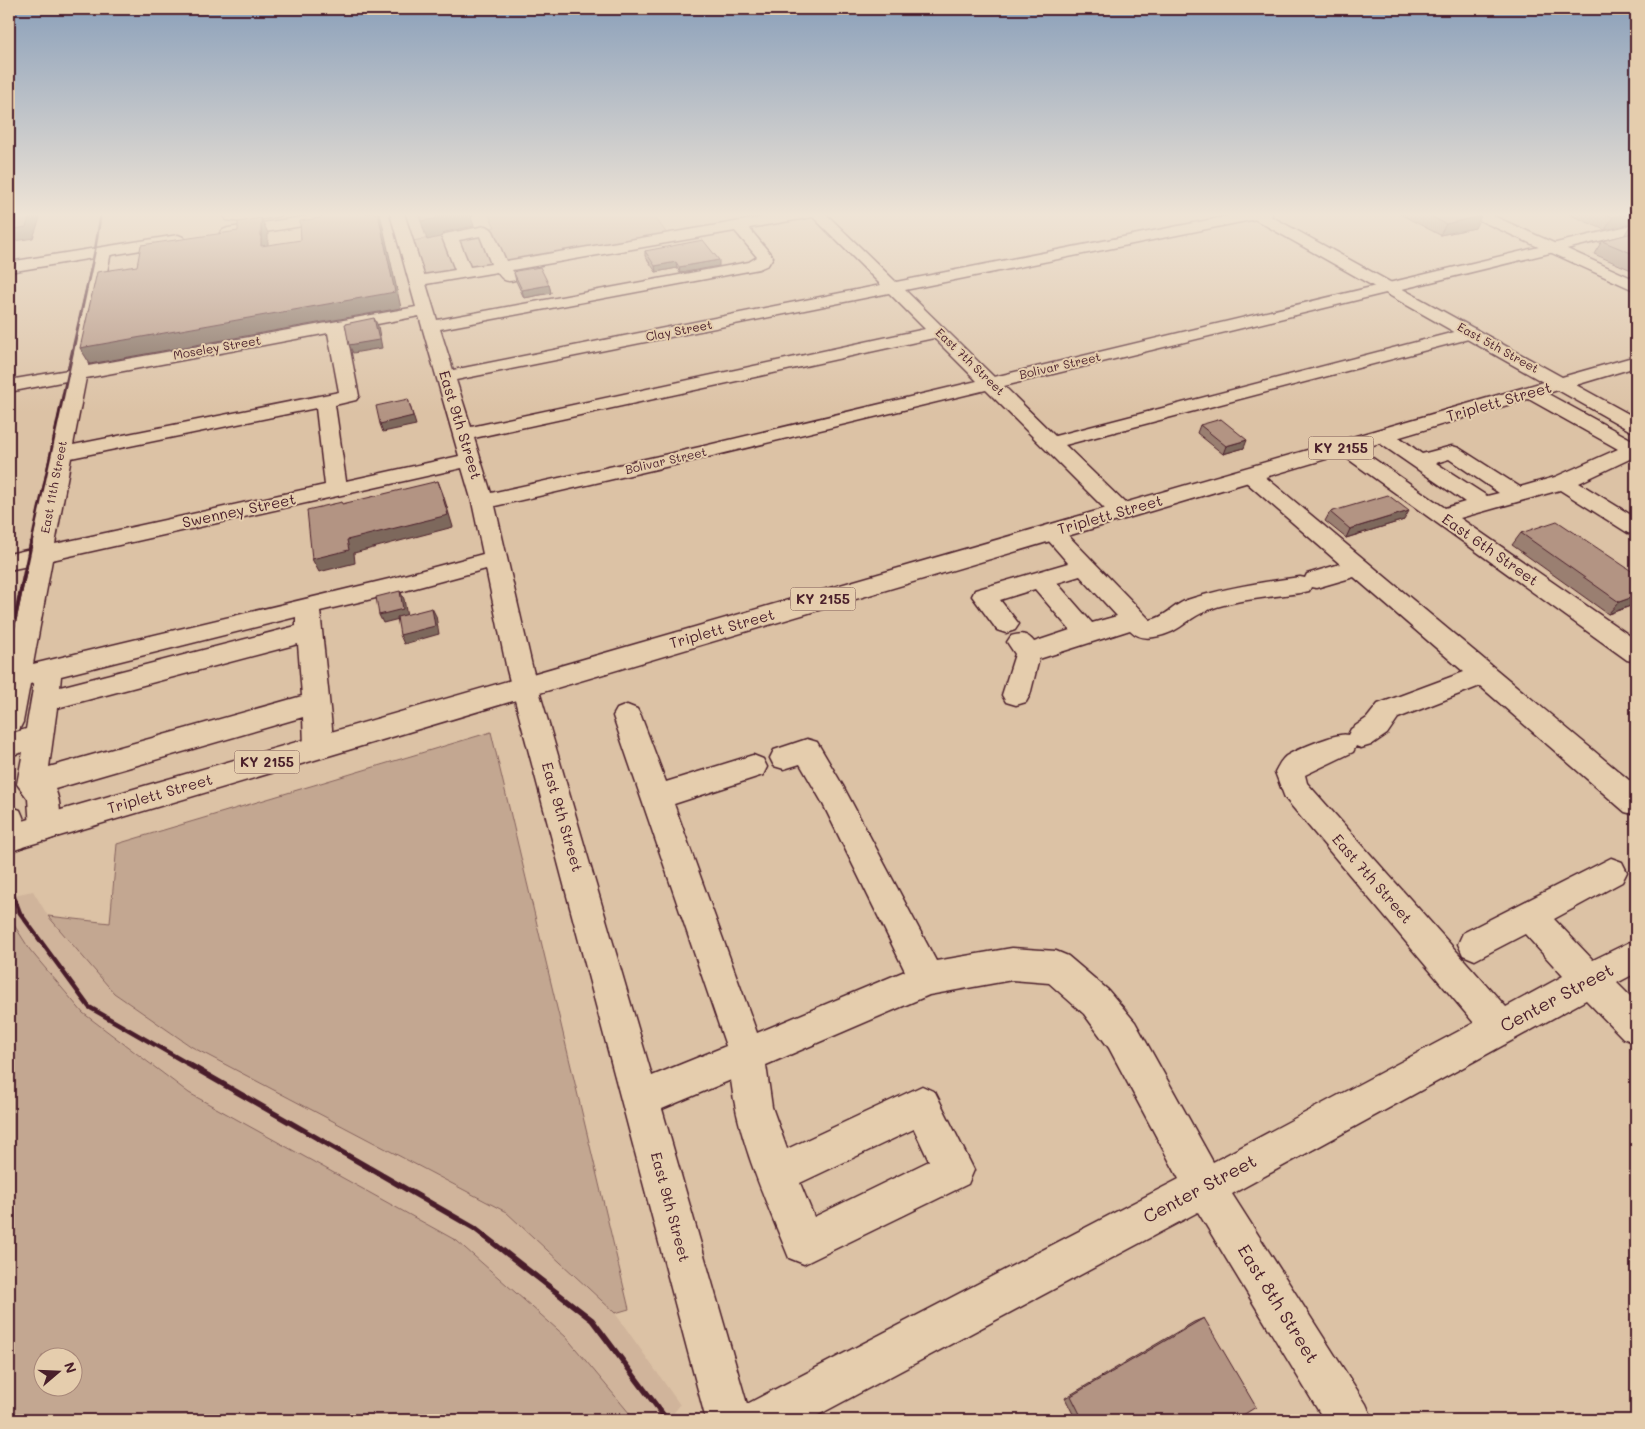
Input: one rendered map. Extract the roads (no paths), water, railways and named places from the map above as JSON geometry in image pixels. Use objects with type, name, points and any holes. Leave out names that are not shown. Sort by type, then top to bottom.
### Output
[{"type":"street","name":"East 11th Street","points":[[9,722],[60,454],[97,280]]},
{"type":"street","points":[[418,281],[426,280]]},
{"type":"street","points":[[492,280],[502,282],[510,280]]},
{"type":"street","name":"Moseley Street","points":[[9,386],[336,326],[508,312],[680,280]]},
{"type":"street","name":"East 7th Street","points":[[885,280],[1121,512]]},
{"type":"street","name":"Clay Street","points":[[445,377],[935,280]]},
{"type":"street","name":"East 5th Street","points":[[1374,280],[1636,426]]},
{"type":"street","name":"Bolivar Street","points":[[483,502],[700,453],[1423,280]]},
{"type":"street","points":[[1622,280],[1636,286]]},
{"type":"street","name":"East 9th Street","points":[[418,281],[469,460],[483,502],[525,686],[729,1420]]},
{"type":"street","points":[[502,282],[508,312]]},
{"type":"street","points":[[60,454],[349,396],[336,326]]},
{"type":"street","points":[[462,435],[938,332]]},
{"type":"street","points":[[1052,443],[1470,333]]},
{"type":"street","name":"Triplett Street","points":[[10,832],[45,828],[1636,362]]},
{"type":"street","points":[[1532,393],[1636,449]]},
{"type":"street","points":[[324,401],[336,490]]},
{"type":"street","points":[[1571,414],[1599,405]]},
{"type":"street","points":[[1382,436],[1483,504]]},
{"type":"street","name":"East 6th Street","points":[[1344,447],[1636,653]]},
{"type":"street","points":[[1441,516],[1563,482],[1636,449]]},
{"type":"street","points":[[1418,461],[1452,452],[1517,495]]},
{"type":"street","name":"Swenney Street","points":[[9,562],[469,460]]},
{"type":"street","points":[[1249,475],[1636,803]]},
{"type":"street","points":[[1563,482],[1636,528]]},
{"type":"street","points":[[1052,532],[1144,629],[1170,624],[1193,607],[1242,593],[1308,582],[1358,567]]},
{"type":"street","points":[[16,678],[393,586],[496,558]]},
{"type":"street","points":[[1016,696],[1018,640],[984,596],[1085,566]]},
{"type":"street","points":[[1040,579],[1087,634]]},
{"type":"street","points":[[307,606],[318,747]]},
{"type":"street","points":[[1018,640],[1087,634],[1136,619]]},
{"type":"street","points":[[44,701],[309,632]]},
{"type":"street","points":[[32,784],[49,670]]},
{"type":"street","name":"East 7th Street","points":[[1484,674],[1388,712],[1377,726],[1352,741],[1297,764],[1289,772],[1295,789],[1501,1028]]},
{"type":"street","points":[[32,784],[315,703]]},
{"type":"street","points":[[627,716],[747,1055],[753,1107],[776,1174]]},
{"type":"street","points":[[9,745],[39,736]]},
{"type":"street","points":[[784,758],[807,750],[833,795],[927,979]]},
{"type":"street","points":[[657,797],[753,767]]},
{"type":"street","points":[[32,784],[43,795],[45,828]]},
{"type":"street","points":[[1475,944],[1611,872]]},
{"type":"street","points":[[1529,916],[1589,980],[1636,1026]]},
{"type":"street","name":"Center Street","points":[[762,1420],[1205,1187],[1636,955]]},
{"type":"street","name":"East 8th Street","points":[[640,1100],[927,979],[1012,964],[1056,967],[1096,1002],[1122,1035],[1205,1187],[1350,1420]]},
{"type":"railway","points":[[31,544],[89,280]]},
{"type":"railway","points":[[9,646],[31,543]]},
{"type":"railway","points":[[9,884],[20,913],[89,1007],[190,1065]]},
{"type":"railway","points":[[188,1064],[474,1228],[592,1320],[667,1420]]}]
